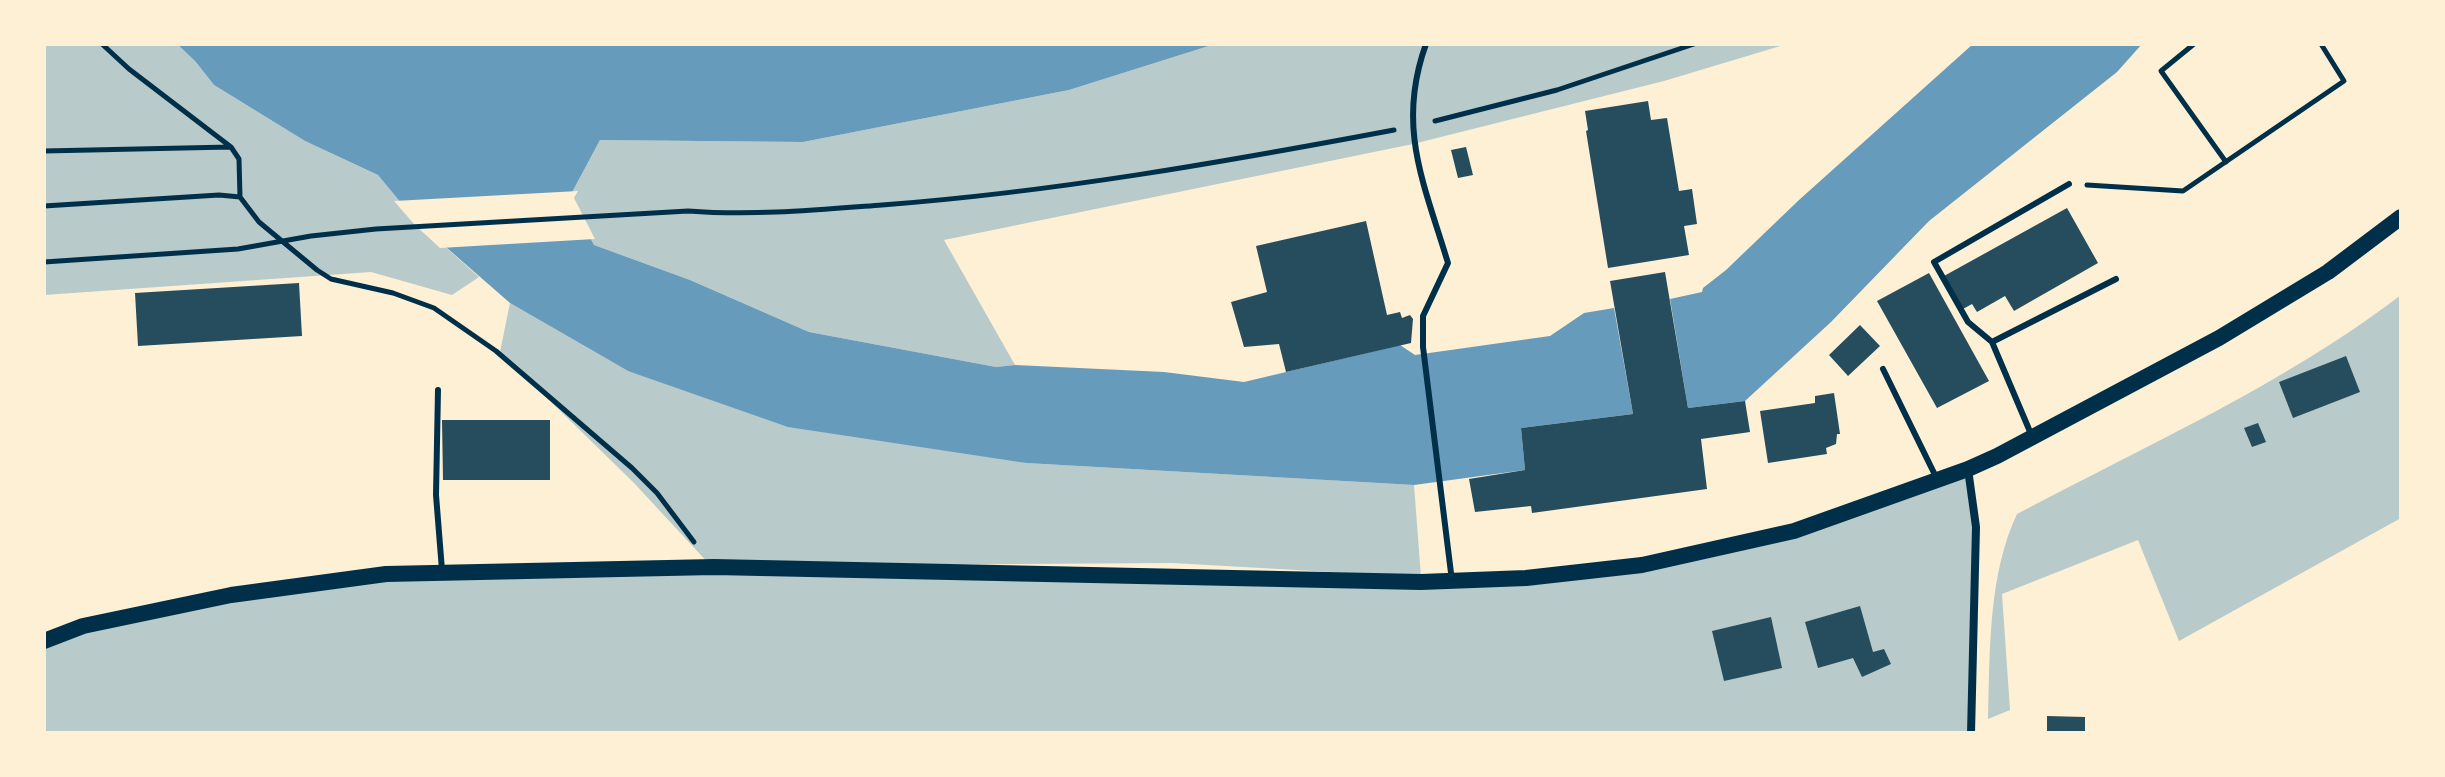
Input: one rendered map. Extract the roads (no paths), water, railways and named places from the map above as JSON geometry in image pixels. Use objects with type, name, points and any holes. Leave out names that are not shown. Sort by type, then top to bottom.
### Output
[{"type":"main road","points":[[44,641],[83,626],[231,595],[386,574],[714,567],[1452,581],[1526,578],[1642,565],[1794,531],[1968,469],[2033,437],[2260,313],[2328,272],[2401,217]]},
{"type":"street","points":[[1968,469],[1976,527],[1971,733]]},
{"type":"lane","points":[[1426,44],[1412,94],[1412,126],[1413,144],[1448,263],[1423,316],[1423,347],[1452,581]]},
{"type":"lane","points":[[2033,437],[1992,342],[1968,322],[1934,262],[2069,184]]},
{"type":"lane","points":[[1992,342],[2116,279]]},
{"type":"lane","points":[[1883,369],[1937,480]]},
{"type":"lane","points":[[438,390],[436,495],[442,573]]},
{"type":"water","points":[[177,44],[1215,44],[1069,90],[803,142],[600,140],[569,198],[594,245],[690,280],[809,332],[996,367],[1015,365],[1164,372],[1244,382],[1400,345],[1415,355],[1550,336],[1584,313],[1614,308],[1633,414],[1521,428],[1525,470],[1414,485],[1026,463],[788,427],[628,371],[510,303],[416,221],[378,175],[305,141],[214,85]]},
{"type":"water","points":[[1973,44],[2142,44],[2117,72],[1929,221],[1831,322],[1745,401],[1688,408],[1670,299],[1702,292]]}]
